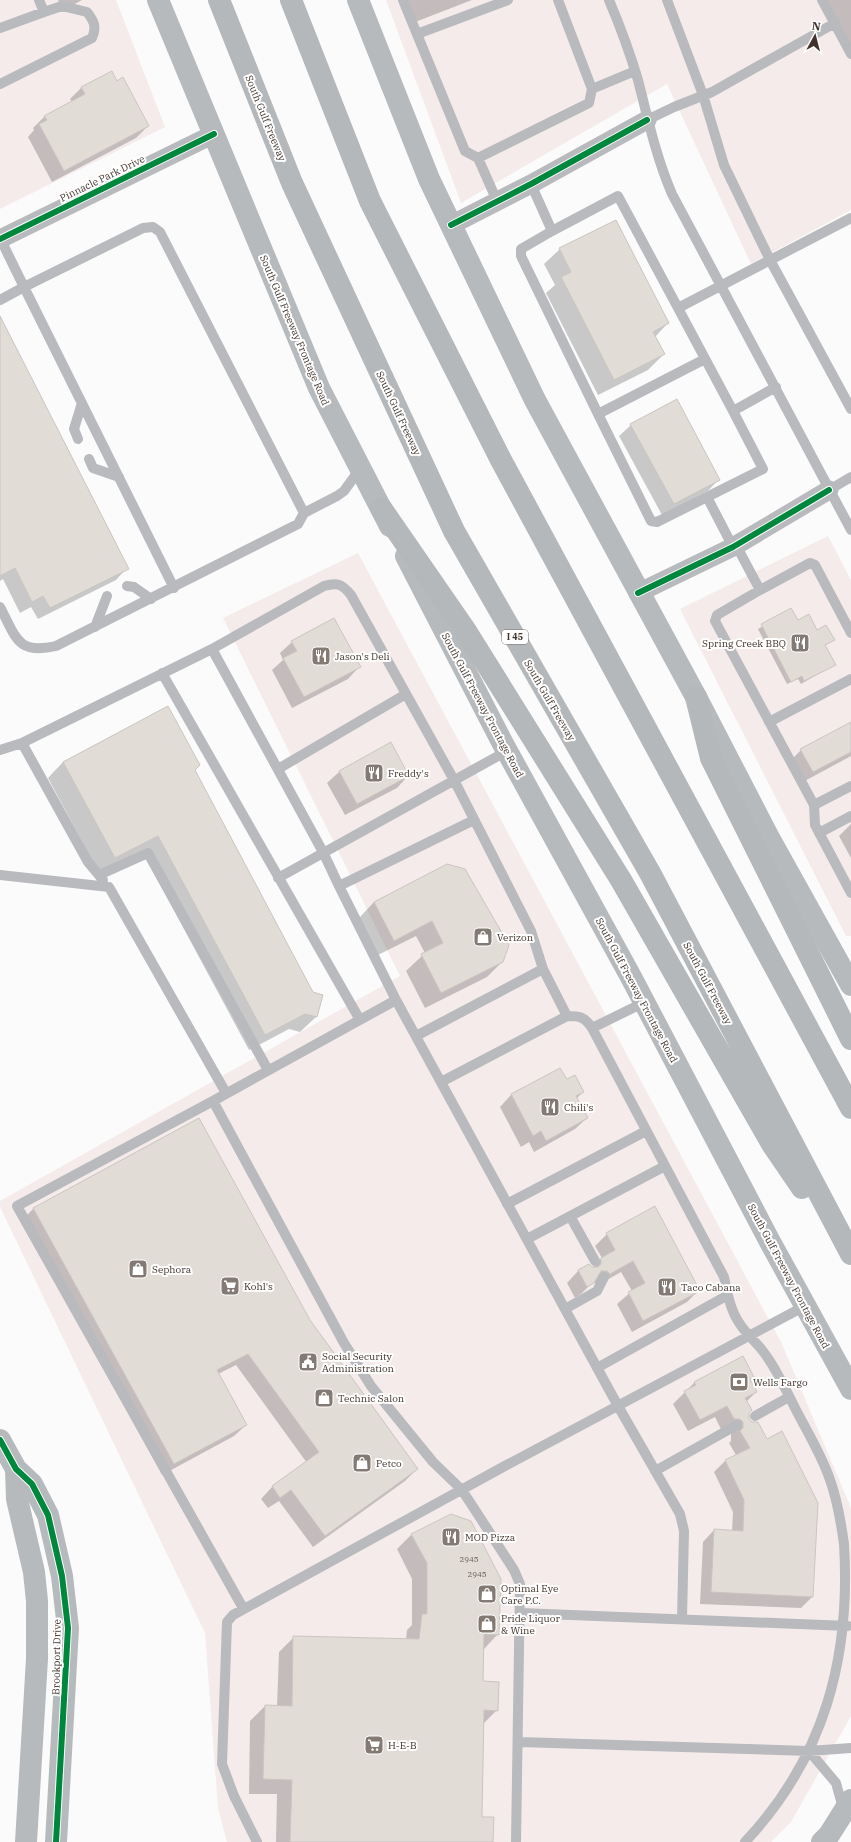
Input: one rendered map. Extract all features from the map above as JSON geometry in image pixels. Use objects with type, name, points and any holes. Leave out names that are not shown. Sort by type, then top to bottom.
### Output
[{"type":"highway","name":"South Gulf Freeway","points":[[219,0],[292,183],[454,531],[650,874],[851,1254]]},
{"type":"highway","points":[[292,0],[370,201],[391,243],[501,460],[851,1108]]},
{"type":"highway","points":[[381,508],[471,638],[620,880],[772,1144],[851,1261]]},
{"type":"highway","points":[[696,697],[711,758],[851,1038]]},
{"type":"main road","name":"South Gulf Freeway Frontage Road","points":[[158,0],[319,388],[507,751],[645,1002],[805,1306],[851,1389]]},
{"type":"main road","points":[[358,0],[429,179],[535,400],[638,593],[696,697],[768,836],[851,985]]},
{"type":"main road","name":"Brookport Drive","points":[[0,1440],[16,1469],[32,1484],[48,1515],[62,1576],[68,1628],[56,1842]]},
{"type":"main road","name":"Brookport Drive","points":[[16,1469],[17,1499],[34,1572],[37,1602],[38,1659],[26,1842]]},
{"type":"main road","points":[[822,1842],[847,1806]]},
{"type":"street","points":[[451,225],[531,184],[647,120]]},
{"type":"street","name":"Pinnacle Park Drive","points":[[0,239],[214,134]]},
{"type":"street","points":[[638,593],[734,546],[828,490]]},
{"type":"lane","points":[[39,0],[44,12]]},
{"type":"lane","points":[[403,0],[465,151],[478,158],[497,202]]},
{"type":"lane","points":[[416,34],[508,0]]},
{"type":"lane","points":[[478,158],[589,103],[592,89],[558,0]]},
{"type":"lane","points":[[609,0],[635,71],[656,154],[672,194],[776,387],[828,490],[851,530]]},
{"type":"lane","points":[[667,0],[703,95],[724,165],[770,260],[851,408]]},
{"type":"lane","points":[[822,0],[851,54]]},
{"type":"lane","points":[[0,28],[62,6],[87,12],[94,22],[95,31],[92,38],[0,84]]},
{"type":"lane","points":[[647,120],[703,95],[835,24]]},
{"type":"lane","points":[[592,89],[635,71]]},
{"type":"lane","points":[[531,184],[552,231]]},
{"type":"lane","points":[[618,196],[678,308],[763,469],[657,522],[651,521],[521,256],[521,249],[618,196]]},
{"type":"lane","points":[[678,308],[851,218]]},
{"type":"lane","points":[[0,300],[143,228],[153,227],[160,232],[304,514]]},
{"type":"lane","points":[[0,239],[174,588]]},
{"type":"lane","points":[[598,414],[705,359]]},
{"type":"lane","points":[[733,411],[776,387]]},
{"type":"lane","points":[[78,439],[74,429],[82,402]]},
{"type":"lane","points":[[89,459],[93,468],[119,477]]},
{"type":"lane","points":[[0,607],[18,642],[30,649],[42,649],[56,646],[174,588],[298,524],[304,514],[344,491],[360,469]]},
{"type":"lane","points":[[828,490],[851,477]]},
{"type":"lane","points":[[707,497],[760,590]]},
{"type":"lane","points":[[851,633],[848,622],[815,565],[810,563],[717,614],[715,621],[814,805],[815,825],[851,893]]},
{"type":"lane","points":[[0,750],[22,743],[212,649],[324,586],[335,583],[343,585],[352,595],[454,780],[531,931],[543,969],[567,1016]]},
{"type":"lane","points":[[127,586],[134,587],[152,599]]},
{"type":"lane","points":[[95,627],[107,596]]},
{"type":"lane","points":[[212,649],[323,852],[396,1000],[597,1368],[680,1514],[684,1531],[682,1620]]},
{"type":"lane","points":[[162,673],[360,1020]]},
{"type":"lane","points":[[769,722],[851,679]]},
{"type":"lane","points":[[278,769],[406,694]]},
{"type":"lane","points":[[22,743],[88,862],[109,888],[226,1093]]},
{"type":"lane","points":[[278,878],[507,751]]},
{"type":"lane","points":[[814,805],[851,786]]},
{"type":"lane","points":[[819,833],[851,816]]},
{"type":"lane","points":[[339,886],[474,820]]},
{"type":"lane","points":[[99,875],[148,853],[268,1070]]},
{"type":"lane","points":[[0,875],[109,888]]},
{"type":"lane","points":[[416,1036],[543,969]]},
{"type":"lane","points":[[243,1608],[17,1206],[396,1000]]},
{"type":"lane","points":[[592,1028],[645,1002]]},
{"type":"lane","points":[[441,1082],[567,1016],[579,1016],[586,1019],[724,1277],[728,1295],[737,1320],[748,1336],[762,1350],[789,1396],[829,1477],[836,1502],[845,1554],[848,1587],[848,1626],[836,1687],[830,1710],[783,1797],[766,1820],[745,1842]]},
{"type":"lane","points":[[213,1100],[344,1344],[365,1379],[433,1462],[462,1490],[514,1570],[520,1584],[521,1613],[516,1842]]},
{"type":"lane","points":[[507,1204],[646,1131]]},
{"type":"lane","points":[[526,1239],[665,1166]]},
{"type":"lane","points":[[570,1216],[595,1261]]},
{"type":"lane","points":[[565,1309],[597,1291],[604,1277]]},
{"type":"lane","points":[[597,1368],[728,1295]]},
{"type":"lane","points":[[257,1842],[234,1796],[222,1764],[227,1622],[233,1615],[243,1608],[805,1306]]},
{"type":"lane","points":[[754,1416],[789,1396]]},
{"type":"lane","points":[[655,1471],[737,1425]]},
{"type":"lane","points":[[521,1613],[848,1626]]},
{"type":"lane","points":[[518,1742],[809,1751],[851,1748]]},
{"type":"lane","points":[[809,1751],[836,1783],[844,1804],[847,1806]]},
{"type":"shaded area","points":[[0,0],[116,0],[165,127],[0,209]]},
{"type":"shaded area","points":[[386,0],[851,0],[851,210],[751,264],[667,84],[461,203]]},
{"type":"shaded area","points":[[828,536],[851,580],[851,936],[846,936],[680,609]]},
{"type":"shaded area","points":[[358,553],[782,1344],[851,1508],[851,1716],[791,1822],[771,1842],[227,1842],[218,1808],[205,1633],[0,1207],[0,1201],[400,976],[223,618]]},
{"type":"building","points":[[112,71],[117,81],[123,77],[149,126],[64,171],[39,124],[47,120],[44,116],[85,94],[81,87]]},
{"type":"building","points":[[616,220],[669,323],[653,332],[665,354],[614,380],[561,277],[571,272],[559,248]]},
{"type":"building","points":[[0,316],[129,569],[50,608],[43,596],[32,602],[15,568],[0,576]]},
{"type":"building","points":[[677,399],[720,480],[674,504],[630,424]]},
{"type":"building","name":"Spring Creek BBQ","points":[[791,608],[798,620],[809,614],[817,630],[826,625],[835,640],[825,645],[836,665],[804,681],[802,676],[791,682],[761,624]]},
{"type":"building","name":"Jason's Deli","points":[[334,618],[361,667],[304,697],[283,658],[297,651],[291,641]]},
{"type":"building","points":[[168,706],[200,765],[195,770],[313,992],[323,995],[317,1017],[305,1014],[265,1035],[158,836],[115,858],[63,762]]},
{"type":"building","points":[[851,722],[851,752],[813,772],[800,749]]},
{"type":"building","name":"Freddy's","points":[[391,742],[409,776],[357,804],[339,771]]},
{"type":"building","points":[[447,864],[465,869],[509,945],[503,962],[441,993],[421,954],[443,943],[432,921],[394,941],[374,902]]},
{"type":"building","name":"Chili's","points":[[560,1068],[567,1079],[575,1075],[584,1092],[576,1096],[588,1118],[546,1141],[541,1131],[533,1136],[511,1094]]},
{"type":"building","points":[[199,1118],[310,1320],[418,1469],[325,1536],[291,1490],[280,1498],[272,1486],[319,1452],[248,1354],[217,1370],[247,1425],[174,1464],[33,1208]]},
{"type":"building","points":[[655,1206],[700,1291],[643,1321],[628,1292],[645,1283],[633,1261],[610,1274],[607,1271],[601,1271],[594,1283],[587,1287],[578,1270],[589,1264],[592,1267],[598,1267],[601,1264],[601,1258],[615,1250],[606,1233]]},
{"type":"building","points":[[743,1356],[754,1377],[750,1379],[757,1392],[745,1398],[752,1410],[749,1413],[749,1419],[752,1422],[758,1422],[767,1439],[782,1431],[818,1503],[813,1597],[711,1592],[714,1529],[743,1531],[744,1500],[725,1460],[750,1448],[740,1431],[743,1428],[743,1422],[740,1419],[734,1419],[727,1406],[700,1420],[684,1391],[696,1385],[694,1382]]},
{"type":"building","name":"H-E-B","points":[[451,1514],[471,1521],[501,1579],[499,1635],[484,1634],[483,1681],[499,1682],[498,1711],[484,1710],[482,1817],[494,1817],[493,1842],[290,1842],[292,1780],[263,1779],[265,1705],[292,1706],[293,1636],[419,1639],[422,1614],[427,1614],[427,1563],[411,1534]]},
{"type":"cycle path","points":[[451,225],[531,184],[647,120]]},
{"type":"cycle path","points":[[0,239],[214,134]]},
{"type":"cycle path","points":[[638,593],[733,547],[829,490]]},
{"type":"cycle path","points":[[0,1440],[16,1469],[32,1484],[48,1515],[62,1576],[68,1628],[56,1842]]},
{"type":"place","name":"Spring Creek BBQ","points":[[800,643]]},
{"type":"place","name":"Jason's Deli","points":[[321,656]]},
{"type":"place","name":"Freddy's","points":[[374,773]]},
{"type":"place","name":"Verizon","points":[[483,937]]},
{"type":"place","name":"Chili's","points":[[550,1107]]},
{"type":"place","name":"Sephora","points":[[138,1269]]},
{"type":"place","name":"Kohl's","points":[[230,1286]]},
{"type":"place","name":"Taco Cabana","points":[[667,1287]]},
{"type":"place","name":"Social Security Administration","points":[[308,1362]]},
{"type":"place","name":"Wells Fargo","points":[[739,1382]]},
{"type":"place","name":"Technic Salon","points":[[324,1398]]},
{"type":"place","name":"Petco","points":[[362,1463]]},
{"type":"place","name":"MOD Pizza","points":[[451,1537]]},
{"type":"place","name":"Optimal Eye Care P.C.","points":[[487,1594]]},
{"type":"place","name":"Pride Liquor & Wine","points":[[487,1624]]},
{"type":"place","name":"H-E-B","points":[[374,1745]]}]
